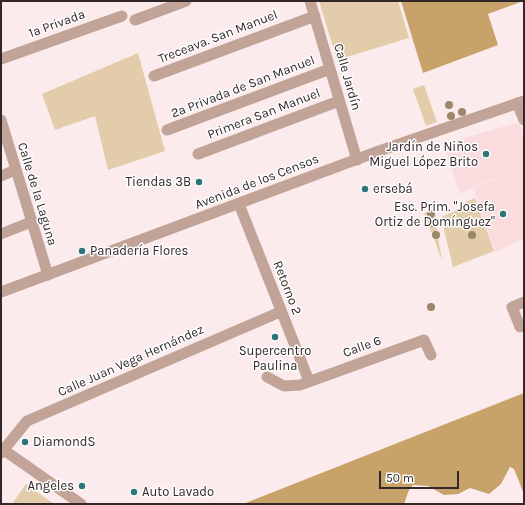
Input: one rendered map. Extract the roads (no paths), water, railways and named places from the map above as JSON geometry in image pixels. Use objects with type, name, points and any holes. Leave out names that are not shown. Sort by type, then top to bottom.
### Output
[{"type":"street","points":[[135,20],[186,1]]},
{"type":"street","name":"Calle Jardín","points":[[310,1],[356,160]]},
{"type":"street","name":"1a Privada","points":[[1,59],[122,16]]},
{"type":"street","name":"Treceava. San Manuel","points":[[154,76],[315,16]]},
{"type":"street","name":"2a Privada de San Manuel","points":[[167,130],[330,69]]},
{"type":"street","name":"Primera San Manuel","points":[[198,154],[339,101]]},
{"type":"street","points":[[520,102],[524,120]]},
{"type":"street","name":"Avenida de los Censos","points":[[1,292],[356,160],[520,102]]},
{"type":"street","name":"Calle de la Laguna","points":[[1,120],[30,222],[48,275]]},
{"type":"street","points":[[1,176],[15,170]]},
{"type":"street","name":"Retorno 2","points":[[239,204],[280,312],[309,382]]},
{"type":"street","points":[[1,234],[30,222]]},
{"type":"street","points":[[520,327],[512,307],[524,302]]},
{"type":"street","name":"Calle Juan Vega Hernández","points":[[2,450],[27,422],[280,312]]},
{"type":"street","name":"Calle 6","points":[[267,377],[284,386],[300,385],[424,340],[430,355]]},
{"type":"street","points":[[2,450],[81,504]]},
{"type":"place","name":"Jardín de Niños Miguel López Brito","points":[[486,154]]},
{"type":"place","name":"Tiendas 3B","points":[[199,182]]},
{"type":"place","name":"ersebá","points":[[365,189]]},
{"type":"place","name":"Esc. Prim. \"Josefa Ortiz de Domínguez\"","points":[[503,214]]},
{"type":"place","name":"Panadería Flores","points":[[82,251]]},
{"type":"place","name":"Supercentro Paulina","points":[[275,337]]},
{"type":"place","name":"DiamondS","points":[[25,442]]},
{"type":"place","name":"Angeles","points":[[82,486]]},
{"type":"place","name":"Auto Lavado","points":[[134,492]]}]
